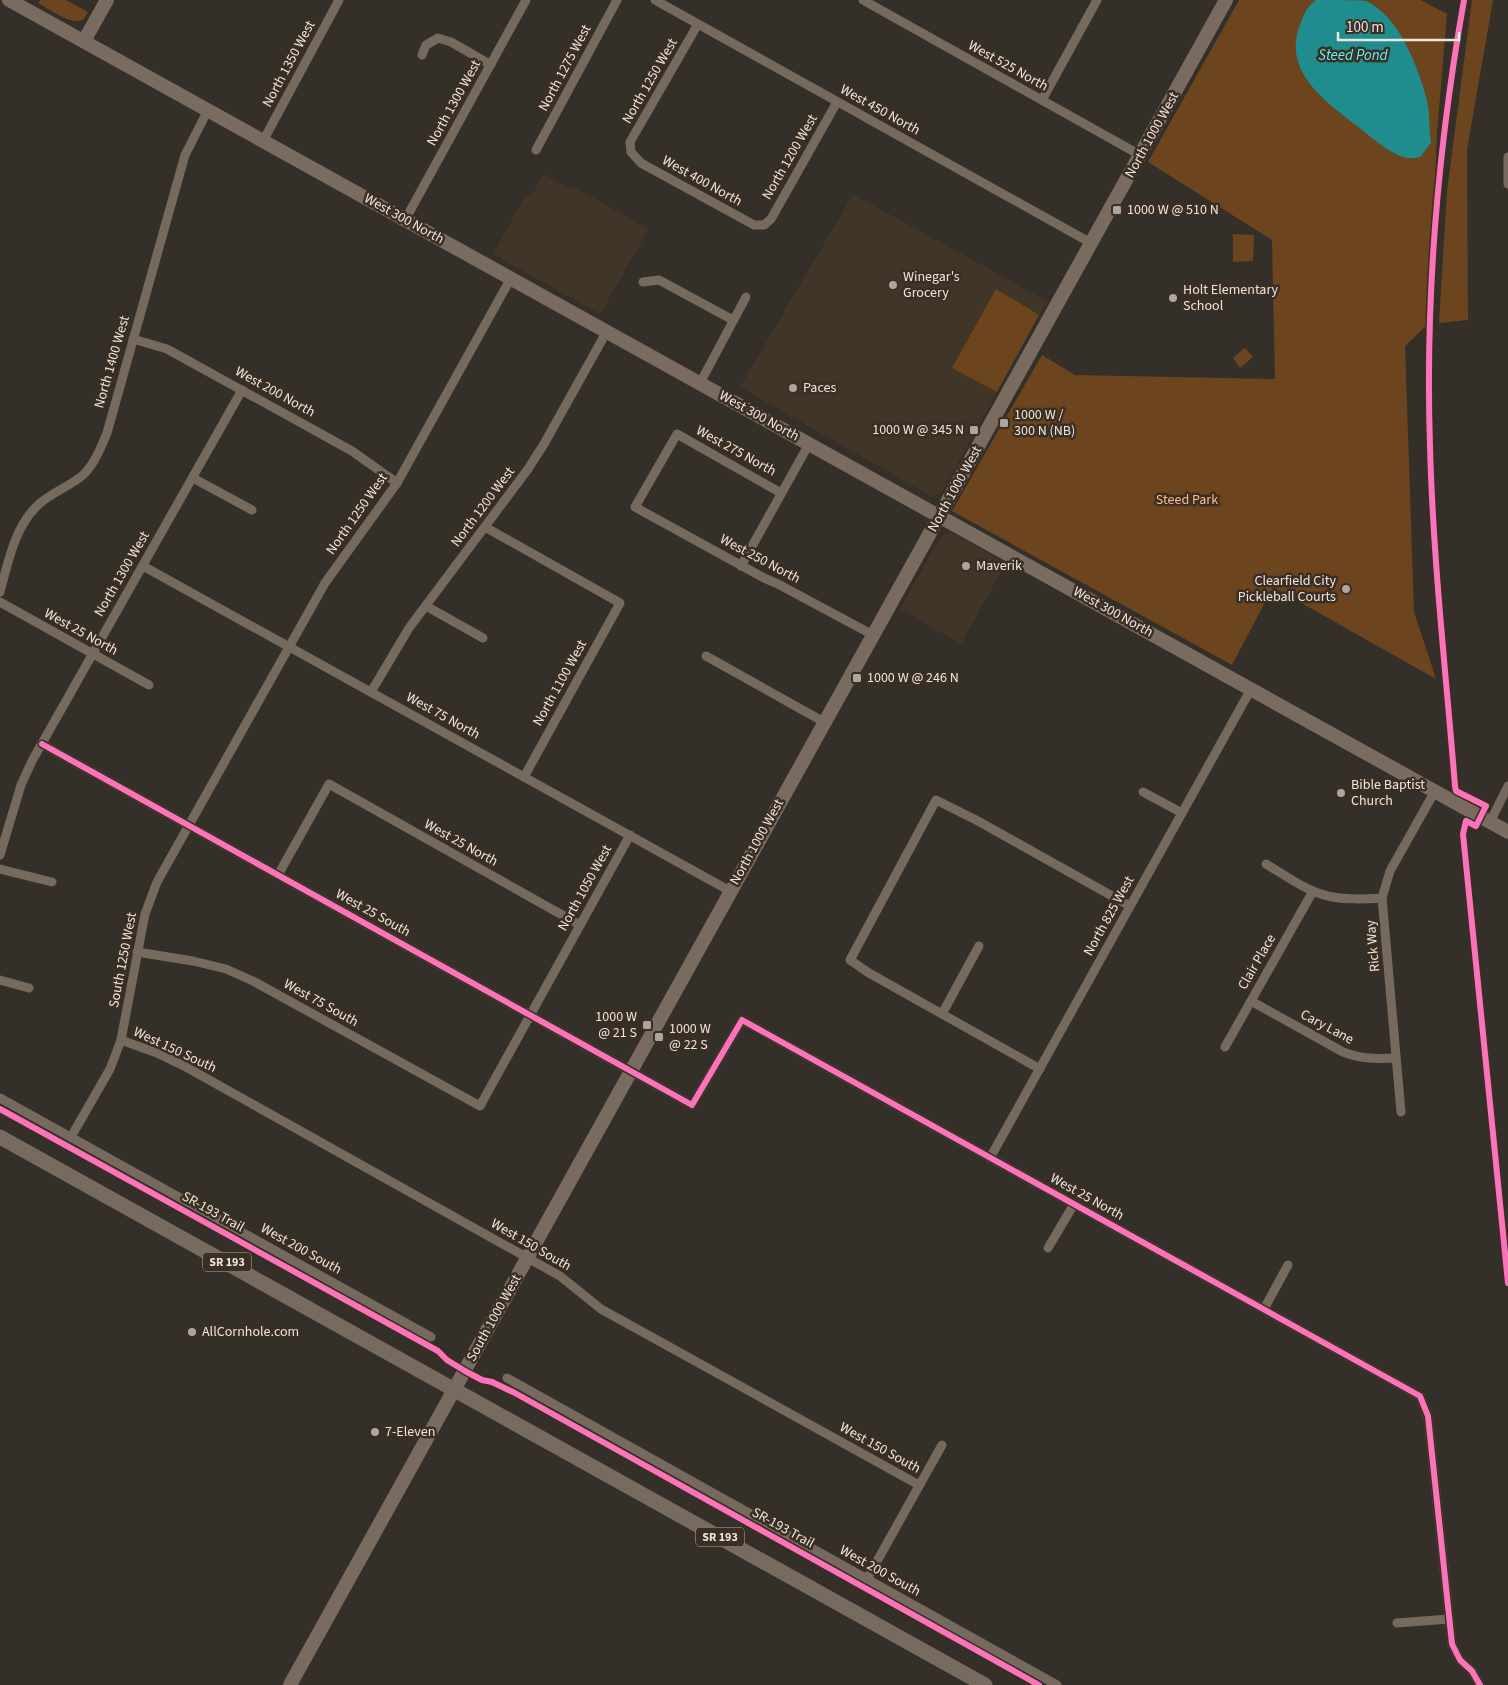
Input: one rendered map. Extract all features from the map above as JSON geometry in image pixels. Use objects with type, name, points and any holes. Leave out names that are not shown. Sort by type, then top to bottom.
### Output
[{"type":"main road","name":"West 300 North","points":[[9,0],[1508,832]]},
{"type":"main road","points":[[84,41],[107,0]]},
{"type":"main road","name":"North 1000 West","points":[[683,977],[1226,0]]},
{"type":"main road","name":"South 1000 West","points":[[290,1685],[683,977]]},
{"type":"main road","name":"SR 193","points":[[0,1137],[455,1388],[985,1685]]},
{"type":"street","name":"North 1350 West","points":[[263,141],[339,0]]},
{"type":"street","name":"North 1300 West","points":[[405,220],[526,0]]},
{"type":"street","name":"North 1275 West","points":[[536,150],[617,0]]},
{"type":"street","name":"West 450 North","points":[[655,0],[1091,243]]},
{"type":"street","name":"West 525 North","points":[[864,0],[1140,155]]},
{"type":"street","points":[[1042,100],[1098,0]]},
{"type":"street","name":"North 1250 West","points":[[631,152],[630,142],[698,24]]},
{"type":"street","points":[[422,55],[426,45],[438,38],[451,42],[491,64]]},
{"type":"street","name":"North 1200 West","points":[[764,225],[771,219],[837,102]]},
{"type":"street","name":"North 1400 West","points":[[0,592],[13,546],[22,526],[36,506],[84,474],[98,454],[107,433],[185,155],[208,110]]},
{"type":"street","name":"West 400 North","points":[[631,152],[641,163],[754,225],[764,225]]},
{"type":"street","points":[[1508,157],[1508,184]]},
{"type":"street","name":"North 1250 West","points":[[223,765],[324,583],[396,483],[511,278]]},
{"type":"street","points":[[643,282],[659,280],[733,320]]},
{"type":"street","points":[[700,383],[746,296]]},
{"type":"street","name":"North 1200 West","points":[[371,692],[398,645],[528,469],[607,332]]},
{"type":"street","name":"West 200 North","points":[[133,339],[167,349],[352,450],[396,483]]},
{"type":"street","name":"North 1300 West","points":[[0,855],[21,785],[42,744],[242,390]]},
{"type":"street","name":"West 275 North","points":[[635,507],[677,434],[781,493]]},
{"type":"street","points":[[741,566],[809,444]]},
{"type":"street","points":[[193,478],[252,510]]},
{"type":"street","name":"West 250 North","points":[[635,507],[873,636]]},
{"type":"street","name":"North 1100 West","points":[[485,527],[620,603],[524,777]]},
{"type":"street","name":"West 75 North","points":[[142,566],[730,891]]},
{"type":"street","name":"West 25 North","points":[[0,602],[149,685]]},
{"type":"street","points":[[426,606],[483,638]]},
{"type":"street","points":[[706,656],[824,722]]},
{"type":"street","name":"North 825 West","points":[[990,1158],[1251,689]]},
{"type":"street","name":"West 25 South","points":[[42,744],[692,1105],[742,1020]]},
{"type":"street","name":"South 1250 West","points":[[71,1137],[110,1069],[121,1040],[145,914],[157,882],[223,765]]},
{"type":"street","name":"West 25 North","points":[[278,874],[329,784],[580,925]]},
{"type":"street","points":[[1490,822],[1508,786]]},
{"type":"street","name":"Rick Way","points":[[1400,1112],[1382,898],[1390,872],[1435,791]]},
{"type":"street","points":[[1143,792],[1182,813]]},
{"type":"street","points":[[1040,1069],[869,973],[850,960],[936,800],[978,821],[1130,906]]},
{"type":"street","name":"North 1050 West","points":[[480,1106],[630,835]]},
{"type":"street","points":[[1266,864],[1327,896],[1345,899],[1382,898]]},
{"type":"street","points":[[0,868],[52,882]]},
{"type":"street","name":"Clair Place","points":[[1225,1047],[1313,890]]},
{"type":"street","points":[[942,1014],[979,946]]},
{"type":"street","name":"West 75 South","points":[[137,952],[218,967],[253,981],[480,1106]]},
{"type":"street","points":[[0,980],[30,988]]},
{"type":"street","name":"Cary Lane","points":[[1251,1001],[1343,1052],[1370,1059],[1396,1058]]},
{"type":"street","name":"West 25 North","points":[[742,1020],[1420,1396],[1428,1416],[1450,1619]]},
{"type":"street","name":"West 150 South","points":[[121,1040],[157,1053],[186,1067],[560,1276],[601,1309],[919,1485]]},
{"type":"street","name":"West 200 South","points":[[0,1098],[431,1337]]},
{"type":"street","points":[[1048,1248],[1074,1204]]},
{"type":"street","points":[[1264,1309],[1288,1265]]},
{"type":"street","name":"West 200 South","points":[[508,1378],[1057,1685]]},
{"type":"street","points":[[867,1579],[942,1445]]},
{"type":"street","points":[[1396,1623],[1450,1619],[1452,1644],[1460,1660],[1472,1671],[1480,1685]]},
{"type":"shaded area","points":[[544,174],[570,189],[572,186],[649,229],[600,314],[493,254],[526,194],[531,196]]},
{"type":"shaded area","points":[[853,194],[1047,301],[1039,315],[996,290],[952,368],[997,392],[941,494],[932,497],[740,387]]},
{"type":"shaded area","points":[[951,532],[1006,563],[961,644],[900,609],[942,535]]},
{"type":"green space","points":[[40,0],[66,0],[88,12],[84,19],[74,21],[38,3]]},
{"type":"green space","name":"Steed Park","points":[[1239,0],[1421,0],[1447,14],[1437,133],[1429,323],[1405,346],[1414,612],[1436,679],[1273,587],[1232,665],[952,511],[1042,355],[1075,375],[1275,379],[1272,240],[1148,162]]},
{"type":"green space","points":[[1472,0],[1493,0],[1467,150],[1468,320],[1439,323],[1447,191]]},
{"type":"green space","points":[[1233,234],[1254,235],[1253,261],[1233,262]]},
{"type":"green space","points":[[996,289],[1039,315],[997,392],[952,368]]},
{"type":"green space","points":[[1245,348],[1253,357],[1240,368],[1233,358]]},
{"type":"water","name":"Steed Pond","points":[[1316,0],[1366,1],[1378,8],[1398,31],[1419,74],[1428,106],[1431,143],[1420,157],[1408,158],[1388,150],[1320,95],[1302,71],[1297,57],[1296,42],[1305,13]]},
{"type":"cycle path","points":[[1464,0],[1447,111],[1435,222],[1430,334],[1430,446],[1437,574],[1455,786],[1456,791],[1486,806],[1476,826],[1466,821],[1463,834],[1508,1283]]},
{"type":"cycle path","points":[[42,744],[692,1105],[742,1020],[1420,1396],[1428,1416],[1452,1644],[1460,1660],[1472,1671],[1480,1685]]},
{"type":"cycle path","name":"SR-193 Trail","points":[[0,1109],[438,1351],[447,1360],[465,1371],[515,1393],[1039,1685]]},
{"type":"place","name":"1000 W @ 510 N","points":[[1117,210]]},
{"type":"place","name":"Winegar's Grocery","points":[[893,285]]},
{"type":"place","name":"Holt Elementary School","points":[[1173,298]]},
{"type":"place","name":"Paces","points":[[793,388]]},
{"type":"place","name":"1000 W / 300 N (NB)","points":[[1004,423]]},
{"type":"place","name":"1000 W @ 345 N","points":[[974,430]]},
{"type":"place","name":"Maverik","points":[[966,566]]},
{"type":"place","name":"Clearfield City Pickleball Courts","points":[[1346,589]]},
{"type":"place","name":"1000 W @ 246 N","points":[[857,678]]},
{"type":"place","name":"Bible Baptist Church","points":[[1341,793]]},
{"type":"place","name":"1000 W @ 21 S","points":[[647,1025]]},
{"type":"place","name":"1000 W @ 22 S","points":[[659,1037]]},
{"type":"place","name":"AllCornhole.com","points":[[192,1332]]},
{"type":"place","name":"7-Eleven","points":[[375,1432]]}]
